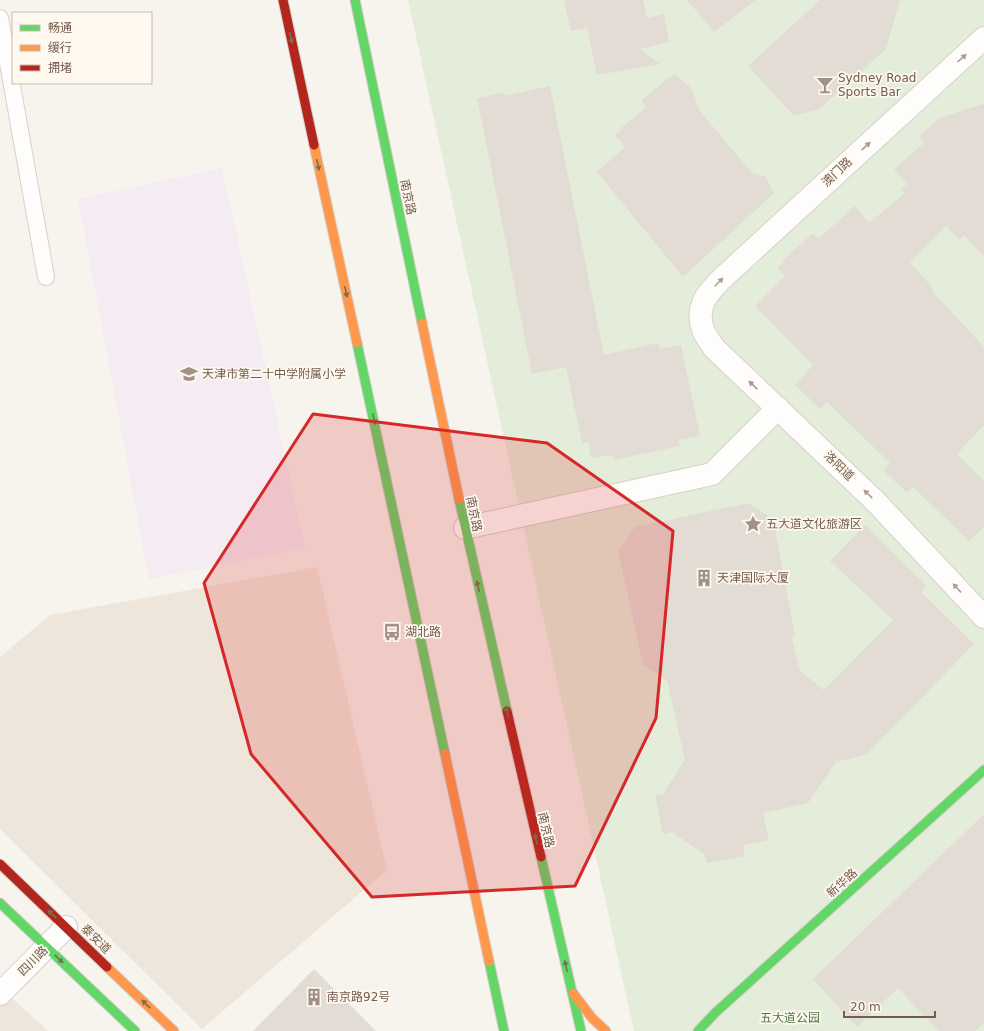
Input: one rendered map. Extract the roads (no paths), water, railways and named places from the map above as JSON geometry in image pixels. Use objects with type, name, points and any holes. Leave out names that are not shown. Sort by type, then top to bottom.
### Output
[{"type":"main road","points":[[283,0],[420,632],[504,1031]]},
{"type":"main road","name":"南京路","points":[[355,0],[465,528],[581,1031]]},
{"type":"main road","name":"新华路","points":[[698,1031],[715,1013],[984,770]]},
{"type":"main road","name":"泰安道","points":[[0,864],[174,1031]]},
{"type":"main road","points":[[0,903],[134,1031]]},
{"type":"main road","points":[[573,993],[588,1014],[600,1027],[606,1031]]},
{"type":"main road","name":"新华路","points":[[687,1027],[715,1013]]},
{"type":"street","name":"澳门路","points":[[700,314],[703,300],[728,273],[984,38]]},
{"type":"street","name":"洛阳道","points":[[700,314],[704,332],[714,348],[875,502],[984,617]]},
{"type":"street","points":[[465,528],[712,474],[778,408]]},
{"type":"street","name":"四川路","points":[[0,994],[66,927]]},
{"type":"lane","points":[[0,18],[46,277]]},
{"type":"place","name":"Sydney Road Sports Bar","points":[[825,85]]},
{"type":"place","name":"天津市第二十中学附属小学","points":[[189,374]]},
{"type":"place","name":"五大道文化旅游区","points":[[753,524]]},
{"type":"place","name":"天津国际大厦","points":[[704,578]]},
{"type":"place","name":"湖北路","points":[[392,632]]},
{"type":"place","name":"南京路92号","points":[[314,997]]},
{"type":"park label","name":"五大道公园","points":[[790,1018]]}]
